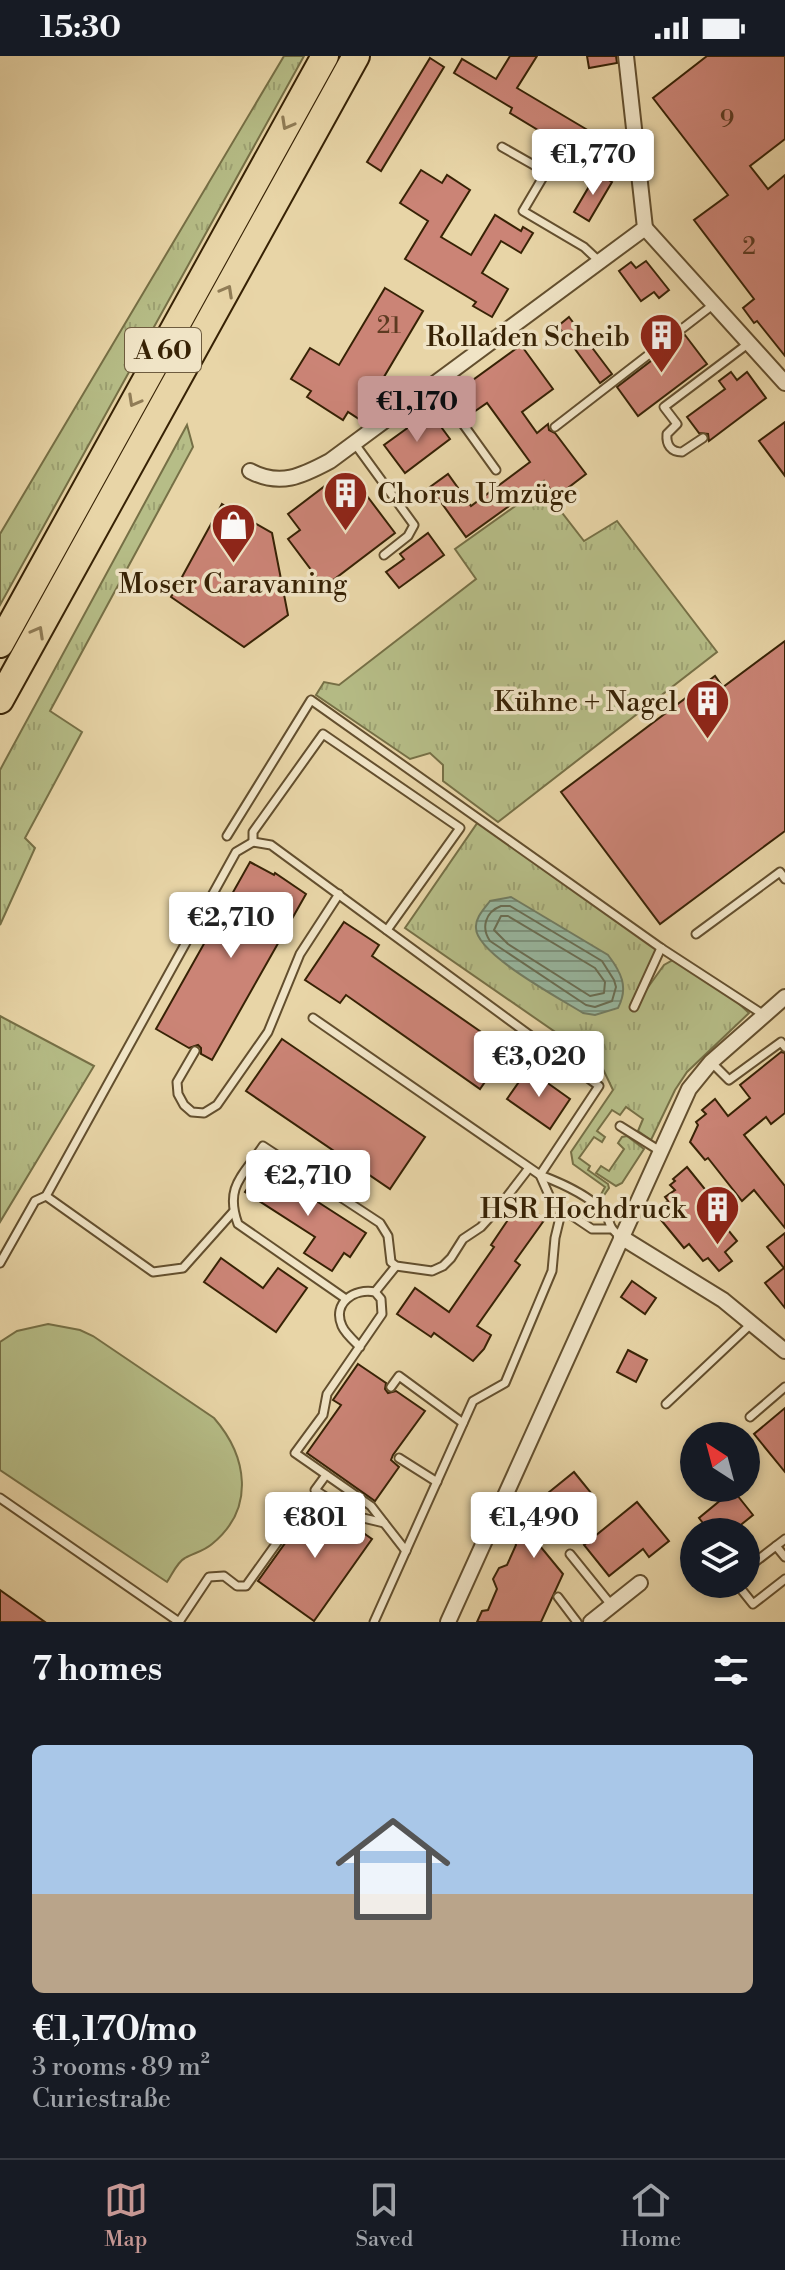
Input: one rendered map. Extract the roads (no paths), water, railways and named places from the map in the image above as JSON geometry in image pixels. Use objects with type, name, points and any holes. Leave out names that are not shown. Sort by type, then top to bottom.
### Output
[{"type":"highway","name":"A 60","points":[[0,644],[325,56]]},
{"type":"highway","name":"A 60","points":[[0,700],[356,56]]},
{"type":"street","points":[[626,56],[645,228],[785,383]]},
{"type":"street","points":[[250,471],[277,480],[302,476],[355,444],[645,228]]},
{"type":"street","points":[[448,1622],[615,1233],[660,1151],[689,1089],[711,1062],[764,1015],[782,1005]]},
{"type":"street","points":[[615,1233],[684,1274],[753,1323],[785,1351]]},
{"type":"street","points":[[591,1622],[640,1583]]},
{"type":"lane","points":[[502,147],[546,172],[523,211],[584,247],[600,262]]},
{"type":"lane","points":[[555,427],[714,304]]},
{"type":"lane","points":[[703,438],[682,452],[673,450],[667,443],[667,434],[677,424],[664,407],[749,343]]},
{"type":"lane","points":[[435,385],[496,470]]},
{"type":"lane","points":[[355,444],[414,525],[408,536],[384,555]]},
{"type":"lane","points":[[227,836],[311,700],[661,948],[764,1015]]},
{"type":"lane","points":[[253,842],[253,832],[323,734],[460,828],[387,930]]},
{"type":"lane","points":[[0,1263],[35,1201],[46,1196],[236,852],[253,842],[271,845],[599,1086],[540,1175]]},
{"type":"lane","points":[[696,934],[780,872],[785,879]]},
{"type":"lane","points":[[195,1051],[177,1082],[178,1094],[192,1112],[204,1113],[217,1105],[268,1032],[300,954],[339,894]]},
{"type":"lane","points":[[634,1007],[661,948]]},
{"type":"lane","points":[[313,1018],[529,1168],[567,1186],[605,1212],[615,1233]]},
{"type":"lane","points":[[711,1062],[729,1080],[781,1042],[785,1047]]},
{"type":"lane","points":[[620,1126],[660,1151]]},
{"type":"lane","points":[[346,1299],[238,1224],[233,1212],[236,1185],[263,1146],[380,1223],[388,1236],[391,1262],[396,1266],[432,1271],[443,1266],[463,1239],[481,1227],[529,1168]]},
{"type":"lane","points":[[540,1175],[552,1202],[592,1229],[615,1233]]},
{"type":"lane","points":[[46,1196],[153,1272],[183,1268],[233,1212]]},
{"type":"lane","points":[[374,1622],[473,1401],[505,1383],[552,1271],[562,1209]]},
{"type":"lane","points":[[375,1292],[396,1266]]},
{"type":"lane","points":[[360,1347],[342,1327],[339,1310],[346,1299],[364,1290],[375,1292],[381,1299],[382,1314],[360,1347],[327,1394],[323,1415],[295,1453],[371,1506],[406,1551]]},
{"type":"lane","points":[[666,1404],[753,1323]]},
{"type":"lane","points":[[391,1387],[399,1376],[463,1423]]},
{"type":"lane","points":[[750,1417],[785,1387]]},
{"type":"lane","points":[[399,1458],[437,1482]]},
{"type":"lane","points":[[326,1475],[315,1490],[355,1516],[384,1523]]},
{"type":"lane","points":[[0,1498],[179,1622],[209,1577],[224,1576],[237,1586],[246,1586],[309,1498]]},
{"type":"lane","points":[[760,1558],[785,1539]]},
{"type":"lane","points":[[776,1546],[785,1557]]},
{"type":"lane","points":[[570,1554],[612,1606]]},
{"type":"lane","points":[[748,1598],[753,1604],[785,1579]]},
{"type":"lane","points":[[558,1597],[577,1622]]},
{"type":"water","points":[[511,897],[608,955],[622,980],[623,993],[618,1008],[595,1015],[583,1013],[521,975],[490,950],[480,939],[477,921],[490,901]]},
{"type":"place","name":"Rolladen Scheib","points":[[661,375]]},
{"type":"place","name":"Chorus Umzüge","points":[[346,532]]},
{"type":"place","name":"Moser Caravaning","points":[[233,565]]},
{"type":"place","name":"Kühne + Nagel","points":[[708,740]]},
{"type":"place","name":"HSR Hochdruck","points":[[717,1247]]}]
